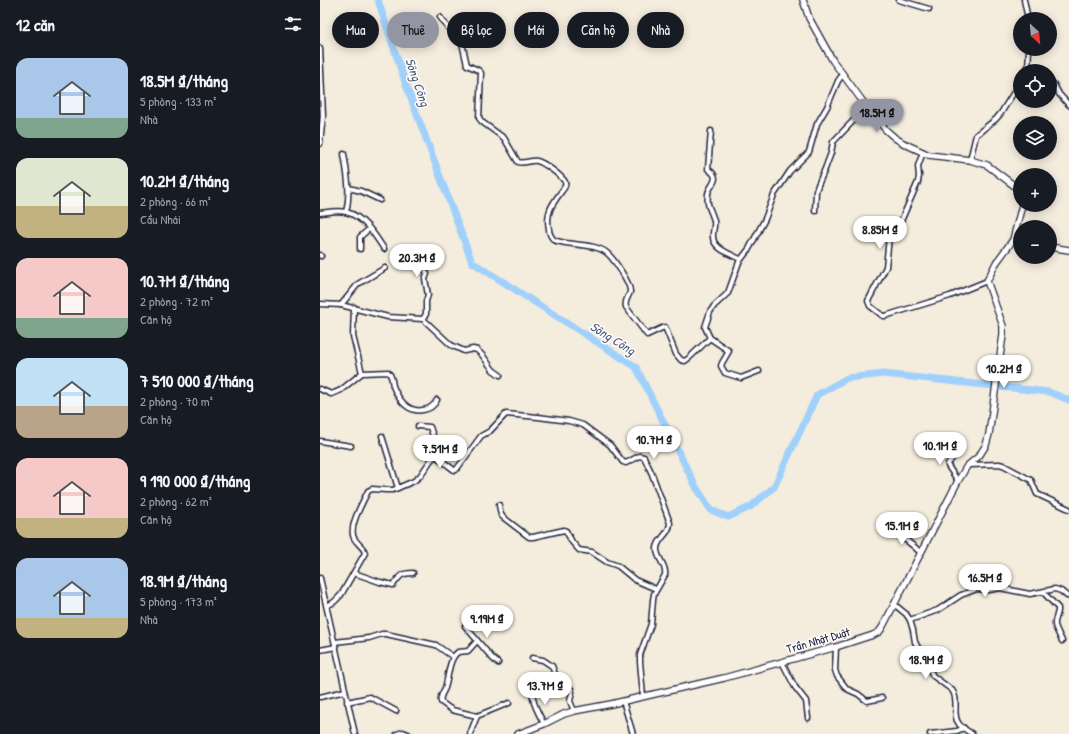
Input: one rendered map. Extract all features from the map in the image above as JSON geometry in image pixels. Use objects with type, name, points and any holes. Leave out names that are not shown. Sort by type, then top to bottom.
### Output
[{"type":"main road","points":[[803,0],[809,18],[833,61],[866,106],[886,130],[895,138],[929,155],[982,163],[990,167],[1013,185]]},
{"type":"main road","points":[[987,281],[996,263],[1013,240]]},
{"type":"main road","points":[[1057,248],[1069,250]]},
{"type":"main road","name":"Trần Nhật Duật","points":[[518,734],[574,711],[724,678],[836,647],[879,632],[895,605],[958,481],[969,465],[979,456],[986,445],[990,434],[992,408],[1004,335],[1003,326],[987,281]]},
{"type":"street","points":[[899,0],[928,8]]},
{"type":"street","points":[[1024,0],[1027,12]]},
{"type":"street","points":[[440,17],[457,40],[462,43],[467,65],[481,73],[479,118],[482,122],[504,138],[518,162],[522,164],[532,161],[541,162],[564,181],[564,188],[550,209],[547,223],[551,237],[556,241],[590,246],[608,253],[625,277],[630,289],[625,302],[626,307],[647,335],[665,327],[676,354],[681,360],[689,358],[710,338]]},
{"type":"street","points":[[320,48],[321,107],[323,116],[320,144]]},
{"type":"street","points":[[759,371],[739,378],[725,373],[721,366],[729,351],[710,338],[705,327],[710,312],[714,306],[728,293],[740,259],[749,249],[765,219],[774,195],[790,171],[809,152],[817,124],[827,107],[838,81],[843,74]]},
{"type":"street","points":[[1057,90],[1069,105]]},
{"type":"street","points":[[970,160],[976,135],[996,119],[1013,95]]},
{"type":"street","points":[[815,211],[818,186],[831,153],[833,142],[866,106]]},
{"type":"street","points":[[711,131],[708,169],[714,175],[715,181],[707,196],[709,209],[715,222],[712,234],[713,239],[719,248],[740,259]]},
{"type":"street","points":[[923,152],[918,166],[918,182],[901,221],[889,237],[886,267],[868,301],[868,304],[885,316],[950,296],[987,281]]},
{"type":"street","points":[[344,154],[349,188],[346,212]]},
{"type":"street","points":[[349,188],[361,191],[380,200]]},
{"type":"street","points":[[320,213],[346,212],[360,220],[384,249]]},
{"type":"street","points":[[360,249],[360,237],[369,229]]},
{"type":"street","points":[[399,257],[405,263],[420,259],[427,274],[425,278],[428,295],[426,301],[426,314],[423,319]]},
{"type":"street","points":[[341,304],[358,284],[385,268]]},
{"type":"street","points":[[320,304],[341,304],[388,317],[423,319],[451,345],[464,351],[473,349],[477,350],[493,370],[500,376]]},
{"type":"street","points":[[354,307],[354,336],[362,373]]},
{"type":"street","points":[[320,389],[331,394],[338,392],[362,373],[389,373],[398,396],[410,409],[426,409],[434,405],[437,400]]},
{"type":"street","points":[[436,456],[456,470],[481,436],[490,431],[506,414],[570,421],[583,425],[610,445],[623,462],[626,463],[640,456],[644,457],[652,474],[670,523],[669,530],[658,546],[658,554],[666,572],[656,589],[653,600],[651,624],[640,655],[643,696]]},
{"type":"street","points":[[326,606],[334,602],[341,595],[365,552],[354,538],[352,531],[357,514],[368,491],[372,489],[386,490],[398,488],[417,479],[436,456],[438,449],[431,429],[428,426],[418,426]]},
{"type":"street","points":[[382,436],[398,488]]},
{"type":"street","points":[[320,441],[351,446]]},
{"type":"street","points":[[957,452],[948,466],[958,481]]},
{"type":"street","points":[[969,465],[999,464],[1031,480],[1037,494],[1069,509]]},
{"type":"street","points":[[499,506],[501,515],[527,536],[533,537],[566,530],[572,542],[580,550],[592,552],[607,562],[618,566],[635,580],[656,589]]},
{"type":"street","points":[[889,530],[911,543],[921,553]]},
{"type":"street","points":[[354,573],[394,585],[405,573],[413,573]]},
{"type":"street","points":[[320,578],[355,734]]},
{"type":"street","points":[[910,620],[938,610],[961,595],[977,589],[989,590],[1000,588],[1030,594],[1058,590],[1067,596]]},
{"type":"street","points":[[1043,592],[1058,608],[1059,611],[1055,626],[1062,641]]},
{"type":"street","points":[[895,605],[906,614],[910,620],[916,645],[933,676],[954,692],[958,724],[972,734]]},
{"type":"street","points":[[465,626],[498,663]]},
{"type":"street","points":[[320,650],[335,645],[386,634],[436,645],[453,657]]},
{"type":"street","points":[[477,640],[470,650],[466,652],[458,652],[453,657],[440,700],[441,702],[452,710],[477,716],[509,703]]},
{"type":"street","points":[[836,647],[836,673],[845,687],[867,701],[882,698]]},
{"type":"street","points":[[532,658],[543,660],[552,666],[556,677],[571,689],[572,692],[570,700],[574,711]]},
{"type":"street","points":[[782,662],[795,687],[806,701],[808,718]]},
{"type":"street","points":[[534,688],[534,701],[544,724]]},
{"type":"street","points":[[320,696],[345,690]]},
{"type":"street","points":[[348,702],[370,697],[396,711]]},
{"type":"street","points":[[623,701],[633,734]]},
{"type":"street","points":[[470,734],[477,716]]},
{"type":"street","points":[[930,734],[957,731],[964,728]]},
{"type":"street","points":[[396,734],[404,732],[408,734]]},
{"type":"waterway","name":"Sông Công","points":[[378,0],[406,85],[472,262],[636,367],[696,487],[711,510],[728,517],[750,507],[774,487],[817,395],[847,378],[884,374],[1049,392],[1069,400]]}]
